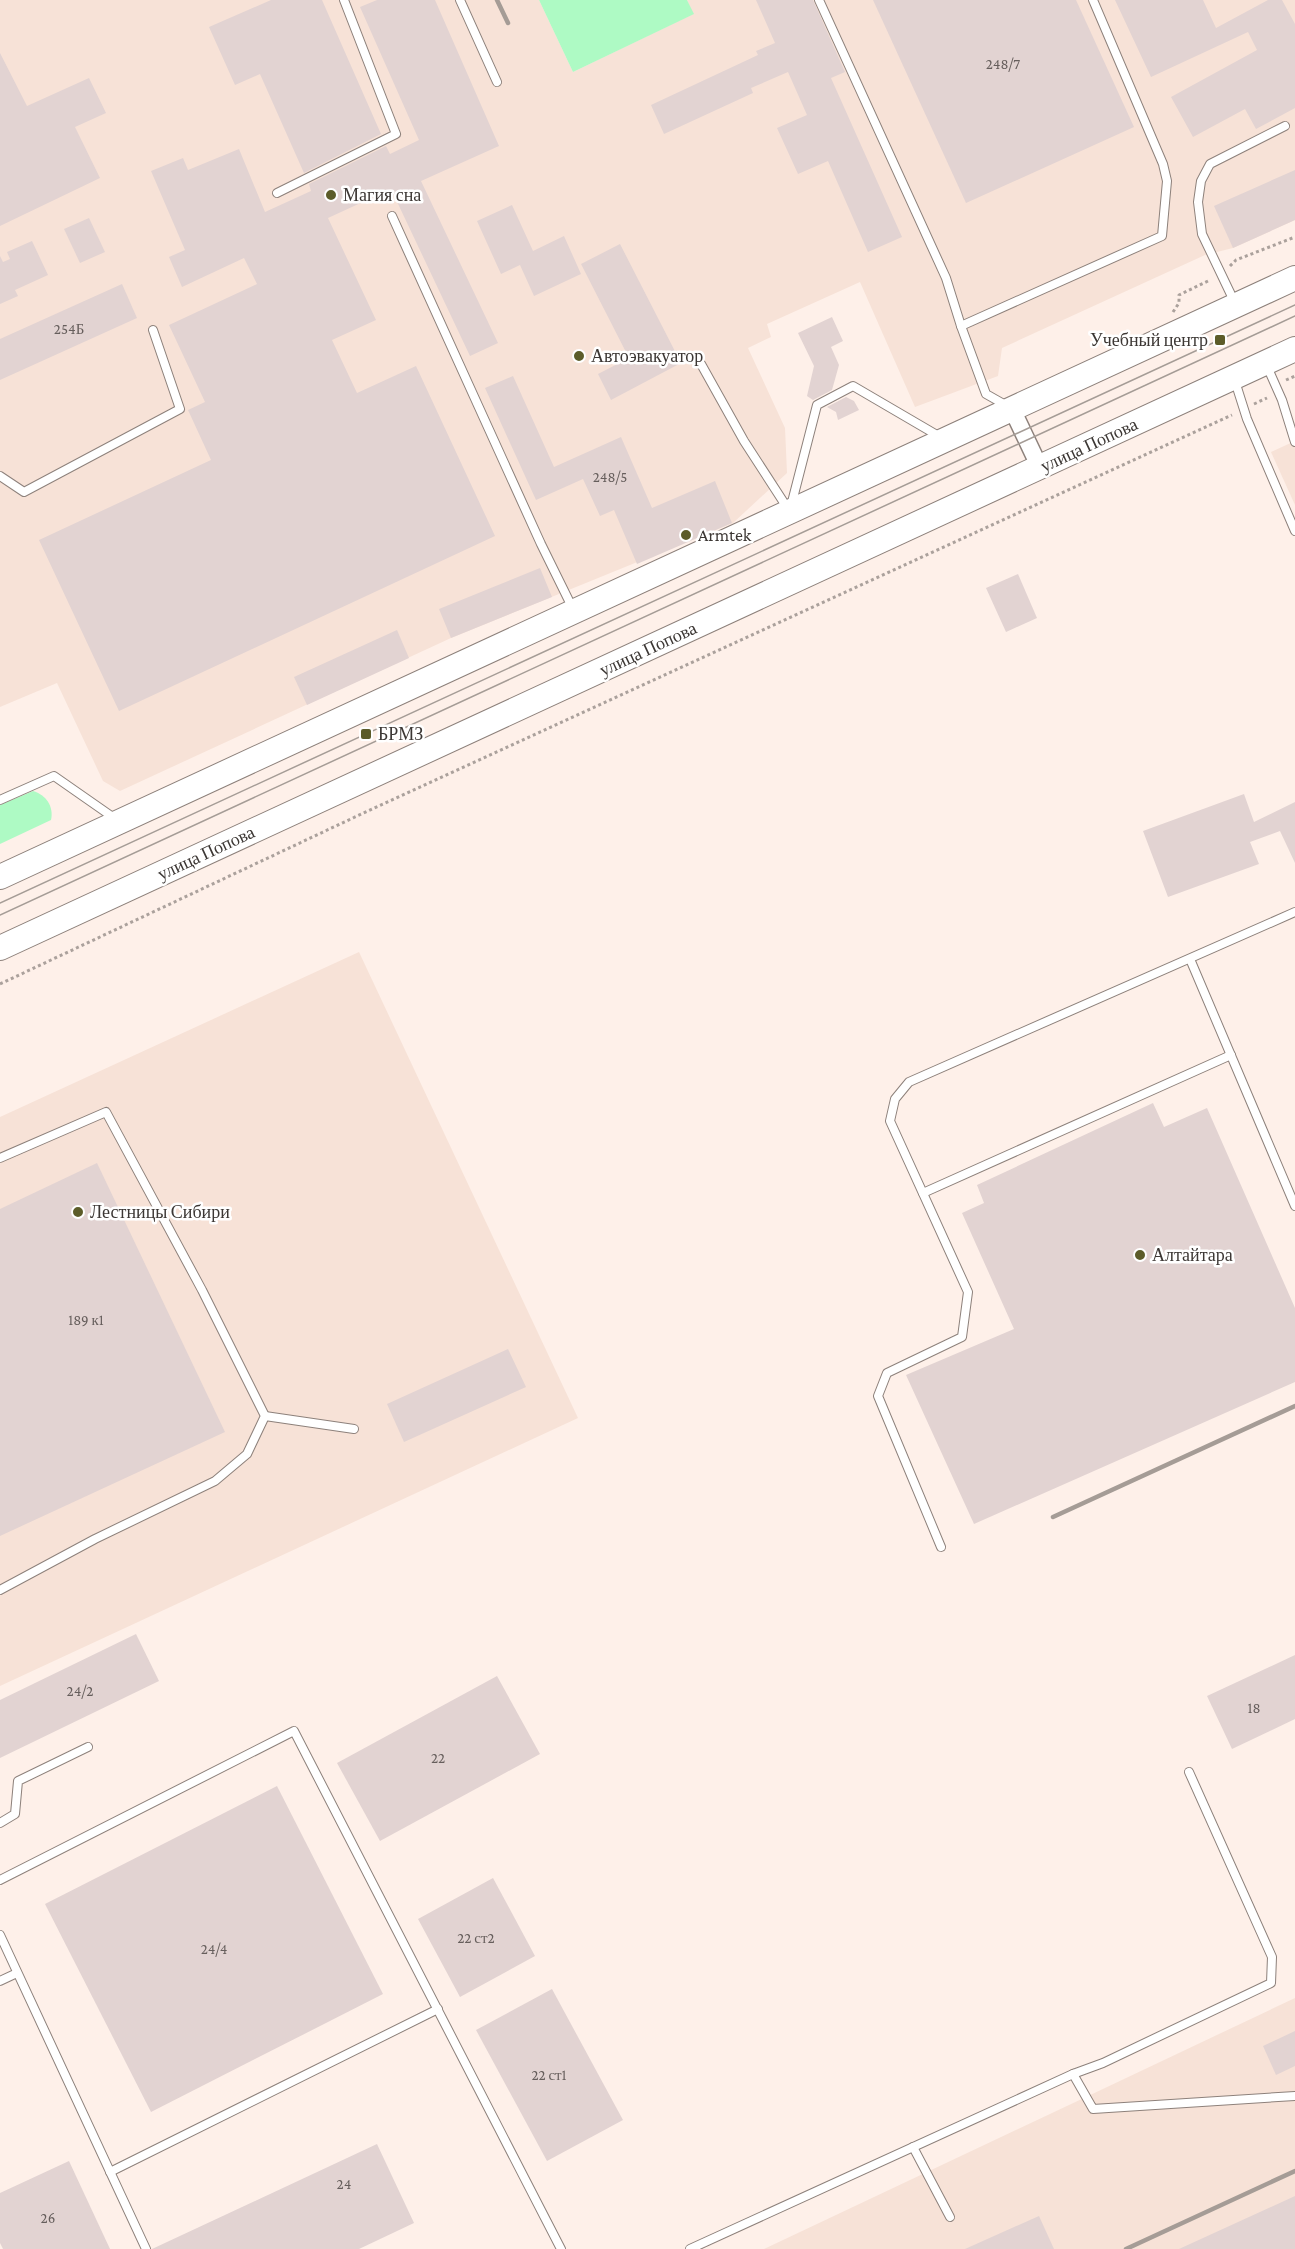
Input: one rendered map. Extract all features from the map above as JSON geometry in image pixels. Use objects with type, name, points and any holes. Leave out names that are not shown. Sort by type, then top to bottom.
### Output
[{"type":"main road","points":[[0,877],[1295,278]]},
{"type":"main road","name":"улица Попова","points":[[0,948],[1295,349]]},
{"type":"street","points":[[1012,409],[1040,468]]},
{"type":"lane","points":[[277,193],[396,134],[344,0]]},
{"type":"lane","points":[[460,0],[497,82]]},
{"type":"lane","points":[[819,0],[946,278],[986,394],[1012,409]]},
{"type":"lane","points":[[961,326],[1162,236],[1167,181],[1163,164],[1093,0]]},
{"type":"lane","points":[[1236,305],[1200,225],[1198,202],[1201,181],[1210,164],[1285,126]]},
{"type":"lane","points":[[392,216],[541,544],[574,611]]},
{"type":"lane","points":[[0,476],[24,492],[180,410],[153,330]]},
{"type":"lane","points":[[1265,363],[1282,400],[1295,442]]},
{"type":"lane","points":[[701,364],[744,441],[790,511]]},
{"type":"lane","points":[[1234,378],[1244,409],[1295,531]]},
{"type":"lane","points":[[790,511],[817,405],[853,386],[945,440]]},
{"type":"lane","points":[[0,800],[54,776],[120,822]]},
{"type":"lane","points":[[941,1547],[878,1396],[887,1373],[962,1337],[968,1292],[890,1122],[895,1099],[909,1082],[1295,912]]},
{"type":"lane","points":[[1190,959],[1295,1206]]},
{"type":"lane","points":[[923,1193],[1231,1055]]},
{"type":"lane","points":[[0,1158],[106,1112],[202,1290],[265,1416]]},
{"type":"lane","points":[[265,1416],[354,1429]]},
{"type":"lane","points":[[0,1590],[95,1539],[215,1481],[248,1454],[265,1416]]},
{"type":"lane","points":[[0,1880],[294,1731],[561,2249]]},
{"type":"lane","points":[[0,1822],[15,1814],[18,1781],[88,1748]]},
{"type":"lane","points":[[690,2249],[1072,2074],[1103,2062],[1271,1983],[1272,1957],[1189,1772]]},
{"type":"lane","points":[[0,1935],[146,2249]]},
{"type":"lane","points":[[0,1981],[17,1973]]},
{"type":"lane","points":[[110,2172],[438,2009]]},
{"type":"lane","points":[[1072,2074],[1093,2109],[1295,2096]]},
{"type":"lane","points":[[913,2147],[950,2217]]},
{"type":"path","points":[[1170,316],[1179,303],[1179,295],[1221,275],[1236,260],[1295,237]]},
{"type":"path","points":[[0,984],[404,794],[912,560],[1219,422],[1265,399],[1275,385],[1295,376]]},
{"type":"shaded area","points":[[0,0],[539,0],[573,72],[693,14],[687,0],[1295,0],[1295,220],[1233,248],[1205,255],[1002,348],[998,376],[915,407],[860,282],[767,324],[771,337],[748,348],[785,428],[787,473],[733,523],[451,638],[120,791],[103,781],[57,683],[0,707]]},
{"type":"shaded area","points":[[1295,441],[1295,505],[1271,452]]},
{"type":"shaded area","points":[[359,952],[578,1418],[0,1686],[0,1117]]},
{"type":"shaded area","points":[[1295,1998],[1295,2249],[764,2249],[1086,2097]]},
{"type":"green space","points":[[539,0],[687,0],[694,14],[573,72]]},
{"type":"green space","points":[[33,791],[42,795],[48,802],[52,815],[51,820],[0,844],[0,805]]},
{"type":"building","points":[[271,0],[322,0],[381,134],[304,173],[260,74],[235,85],[209,27]]},
{"type":"building","points":[[377,0],[435,0],[499,146],[421,181],[498,343],[470,356],[391,189],[328,218],[376,320],[332,340],[357,393],[416,366],[495,536],[119,711],[39,540],[211,460],[188,410],[205,402],[169,325],[257,284],[244,258],[182,287],[169,257],[185,250],[151,171],[183,158],[188,170],[239,149],[265,212],[311,191],[309,184],[386,146],[390,154],[419,140],[360,7]]},
{"type":"building","points":[[756,0],[813,0],[845,72],[831,78],[902,237],[868,252],[828,161],[798,174],[777,128],[807,115],[788,72],[751,88],[753,93],[664,134],[651,105],[758,55],[756,51],[775,43]]},
{"type":"building","points":[[873,0],[1076,0],[1134,127],[966,203]]},
{"type":"building","points":[[1115,0],[1203,0],[1216,28],[1268,0],[1282,0],[1295,24],[1295,108],[1256,129],[1245,109],[1193,137],[1171,97],[1257,50],[1248,32],[1151,77]]},
{"type":"building","points":[[0,53],[27,106],[89,78],[106,113],[75,127],[100,178],[0,226]]},
{"type":"building","points":[[1295,170],[1295,220],[1233,248],[1214,206]]},
{"type":"building","points":[[512,205],[533,251],[564,236],[581,274],[534,296],[520,265],[501,274],[477,221]]},
{"type":"building","points":[[89,218],[105,252],[80,263],[64,229]]},
{"type":"building","points":[[32,241],[48,275],[15,290],[18,296],[0,304],[0,256],[3,262],[10,259],[7,252]]},
{"type":"building","points":[[620,244],[681,363],[611,400],[598,374],[629,358],[581,264]]},
{"type":"building","points":[[122,284],[137,318],[0,380],[0,339]]},
{"type":"building","points":[[832,317],[843,341],[831,347],[839,365],[832,390],[813,400],[807,396],[814,366],[798,333]]},
{"type":"building","points":[[513,376],[554,467],[621,437],[652,508],[715,481],[732,523],[637,564],[614,510],[600,516],[583,479],[536,500],[485,388]]},
{"type":"building","points":[[846,397],[854,401],[859,410],[838,420],[836,412],[827,407]]},
{"type":"building","points":[[540,568],[552,597],[451,638],[439,609]]},
{"type":"building","points":[[1018,574],[1037,618],[1006,632],[986,588]]},
{"type":"building","points":[[397,630],[409,658],[307,705],[294,677]]},
{"type":"building","points":[[1244,794],[1254,822],[1295,802],[1295,863],[1280,831],[1250,842],[1259,864],[1168,897],[1143,831]]},
{"type":"building","name":"Алтайтара","points":[[1153,1103],[1164,1127],[1207,1108],[1295,1308],[1295,1382],[974,1524],[906,1375],[1014,1329],[962,1213],[984,1203],[977,1185]]},
{"type":"building","points":[[97,1163],[225,1432],[0,1536],[0,1209]]},
{"type":"building","points":[[508,1349],[526,1387],[404,1442],[387,1404]]},
{"type":"building","points":[[136,1634],[159,1681],[0,1758],[0,1700]]},
{"type":"building","points":[[1295,1655],[1295,1719],[1232,1749],[1207,1696]]},
{"type":"building","points":[[497,1676],[540,1754],[380,1841],[337,1763]]},
{"type":"building","points":[[277,1786],[383,1994],[151,2112],[45,1904]]},
{"type":"building","points":[[493,1878],[535,1956],[460,1997],[418,1919]]},
{"type":"building","points":[[552,1989],[623,2120],[547,2161],[476,2030]]},
{"type":"building","points":[[1295,2031],[1295,2066],[1276,2075],[1263,2046]]},
{"type":"building","points":[[377,2144],[414,2223],[359,2249],[152,2249]]},
{"type":"building","points":[[69,2161],[110,2249],[3,2249],[0,2243],[0,2193]]},
{"type":"building","points":[[1295,2196],[1295,2249],[1179,2249]]},
{"type":"building","points":[[1039,2216],[1054,2249],[965,2249]]},
{"type":"tram line","points":[[0,903],[1295,305]]},
{"type":"tram line","points":[[0,915],[1295,316]]},
{"type":"railway","points":[[497,0],[508,23]]},
{"type":"railway","points":[[1053,1517],[1295,1406]]},
{"type":"railway","points":[[1126,2249],[1295,2171]]},
{"type":"place","name":"Магия сна","points":[[331,195]]},
{"type":"place","name":"Учебный центр","points":[[1220,340]]},
{"type":"place","name":"Автоэвакуатор","points":[[579,356]]},
{"type":"place","name":"Armtek","points":[[686,535]]},
{"type":"place","name":"БРМЗ","points":[[366,734]]},
{"type":"place","name":"Лестницы Сибири","points":[[78,1212]]},
{"type":"place","name":"Алтайтара","points":[[1140,1255]]}]
